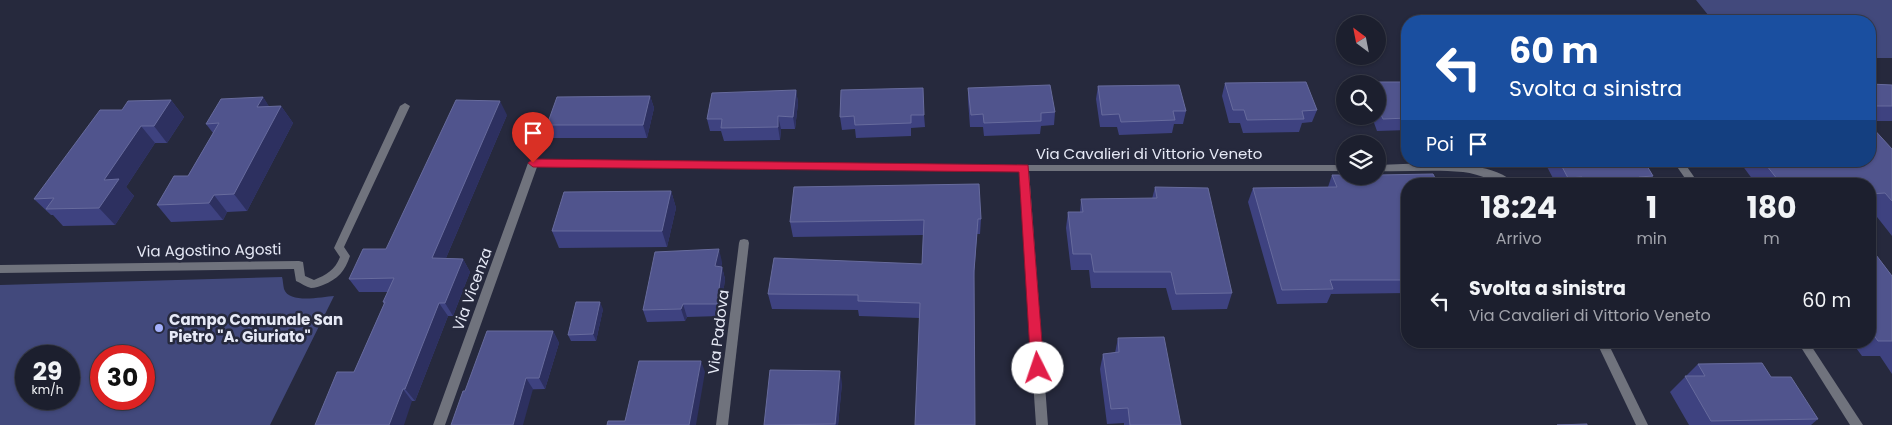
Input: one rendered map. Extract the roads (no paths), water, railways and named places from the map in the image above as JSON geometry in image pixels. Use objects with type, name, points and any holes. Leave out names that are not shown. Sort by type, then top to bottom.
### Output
[{"type":"street","name":"Via Agostino Agosti","points":[[0,269],[299,265],[300,278],[313,284],[330,278],[341,268],[345,256],[339,248],[405,106]]},
{"type":"street","name":"Via Cavalieri di Vittorio Veneto","points":[[533,163],[1024,168],[1336,168]]},
{"type":"street","name":"Via Vicenza","points":[[439,425],[533,163]]},
{"type":"street","points":[[1682,167],[1690,178]]},
{"type":"street","points":[[1024,168],[1042,425]]},
{"type":"street","points":[[1386,168],[1464,168],[1502,178]]},
{"type":"street","name":"Via Padova","points":[[722,425],[744,243]]},
{"type":"street","points":[[1604,348],[1642,425]]},
{"type":"street","points":[[1806,348],[1856,425]]},
{"type":"place","name":"Campo Comunale San Pietro \"A. Giuriato\"","points":[[159,328]]}]
